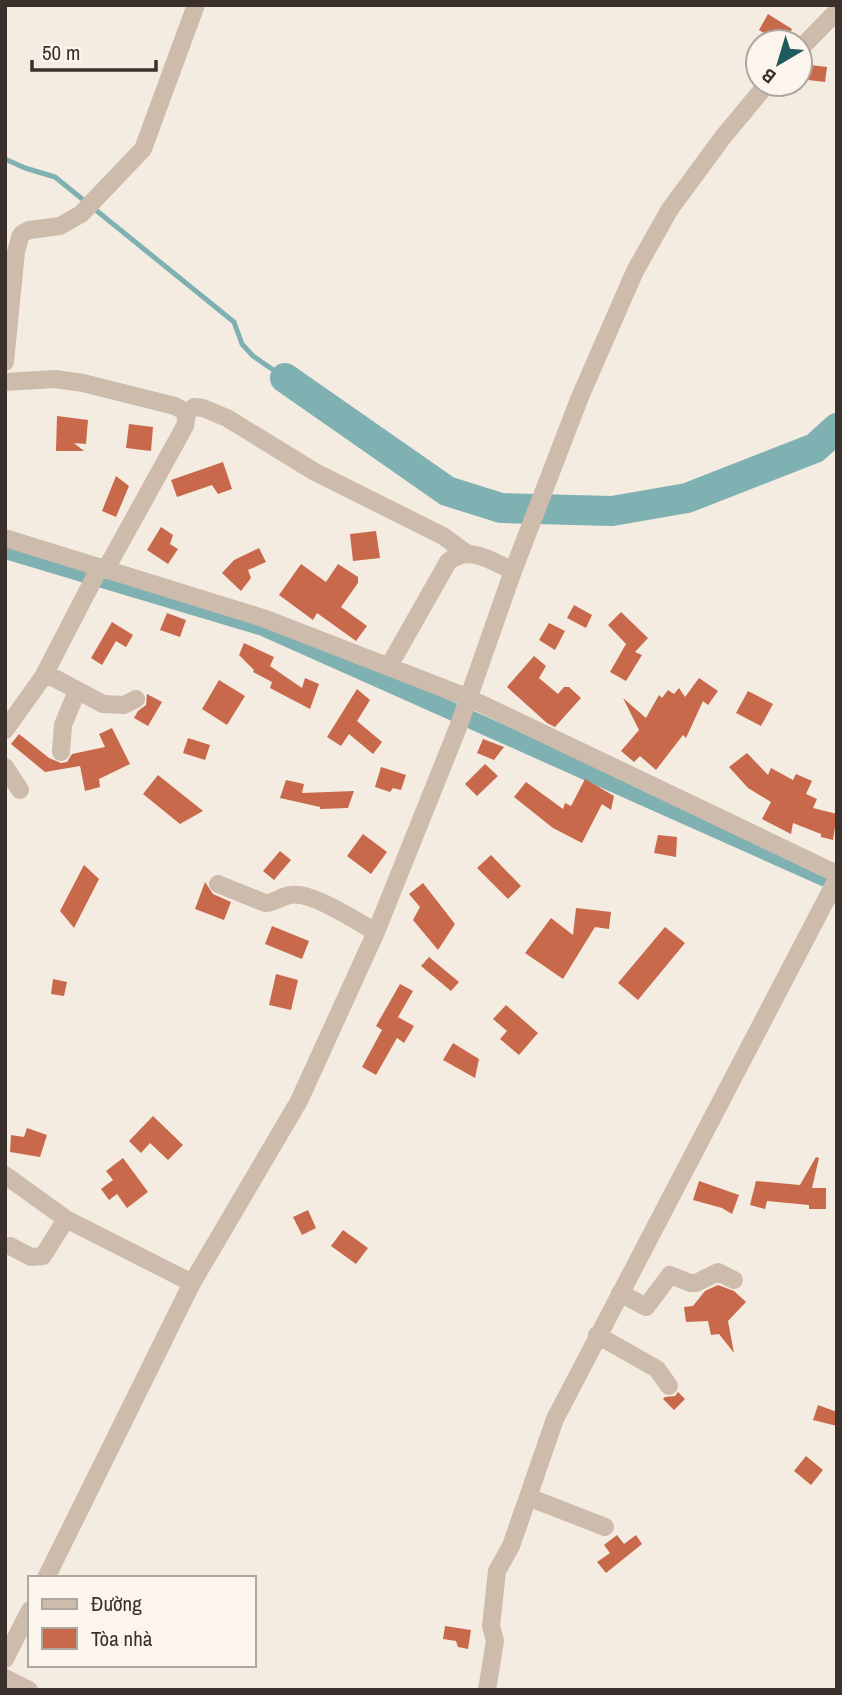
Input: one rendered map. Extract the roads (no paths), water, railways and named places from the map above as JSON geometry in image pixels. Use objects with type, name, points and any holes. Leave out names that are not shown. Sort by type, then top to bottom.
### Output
[{"type":"street","points":[[5,362],[16,252],[20,237],[29,230],[61,226],[81,214],[143,149],[195,5]]},
{"type":"street","points":[[814,35],[837,11]]},
{"type":"street","points":[[47,1576],[192,1283],[299,1101],[376,932],[459,725],[513,571],[580,397],[635,271],[670,209],[755,98]]},
{"type":"street","points":[[5,382],[55,379],[83,383],[175,406],[187,413]]},
{"type":"street","points":[[5,730],[45,673],[89,587],[103,568],[185,426],[187,413],[194,408],[203,408],[228,418],[315,472],[443,536],[465,552],[486,558],[513,571]]},
{"type":"street","points":[[5,538],[263,618],[389,666],[468,700],[835,882],[555,1419],[511,1546],[499,1563],[491,1626],[495,1641],[487,1690]]},
{"type":"street","points":[[389,666],[448,562],[465,552]]},
{"type":"street","points":[[45,673],[103,704],[124,705],[136,699]]},
{"type":"street","points":[[61,752],[63,725],[77,691]]},
{"type":"street","points":[[5,767],[20,790]]},
{"type":"street","points":[[218,884],[265,903],[272,903],[292,894],[313,899],[376,932]]},
{"type":"street","points":[[5,1175],[66,1219],[192,1283]]},
{"type":"street","points":[[10,1246],[31,1257],[43,1256],[66,1219]]},
{"type":"street","points":[[620,1293],[646,1307],[670,1275],[696,1283],[718,1272],[734,1280]]},
{"type":"street","points":[[597,1335],[657,1369],[668,1386]]},
{"type":"street","points":[[528,1497],[605,1528]]},
{"type":"street","points":[[5,1659],[28,1614]]},
{"type":"street","points":[[5,1678],[29,1690]]},
{"type":"waterway","points":[[5,159],[55,177],[234,322],[242,344],[253,356],[285,378]]},
{"type":"waterway","points":[[285,378],[447,491],[501,508],[612,511],[687,498],[815,448],[837,428]]},
{"type":"waterway","points":[[5,550],[263,627],[837,883]]}]
